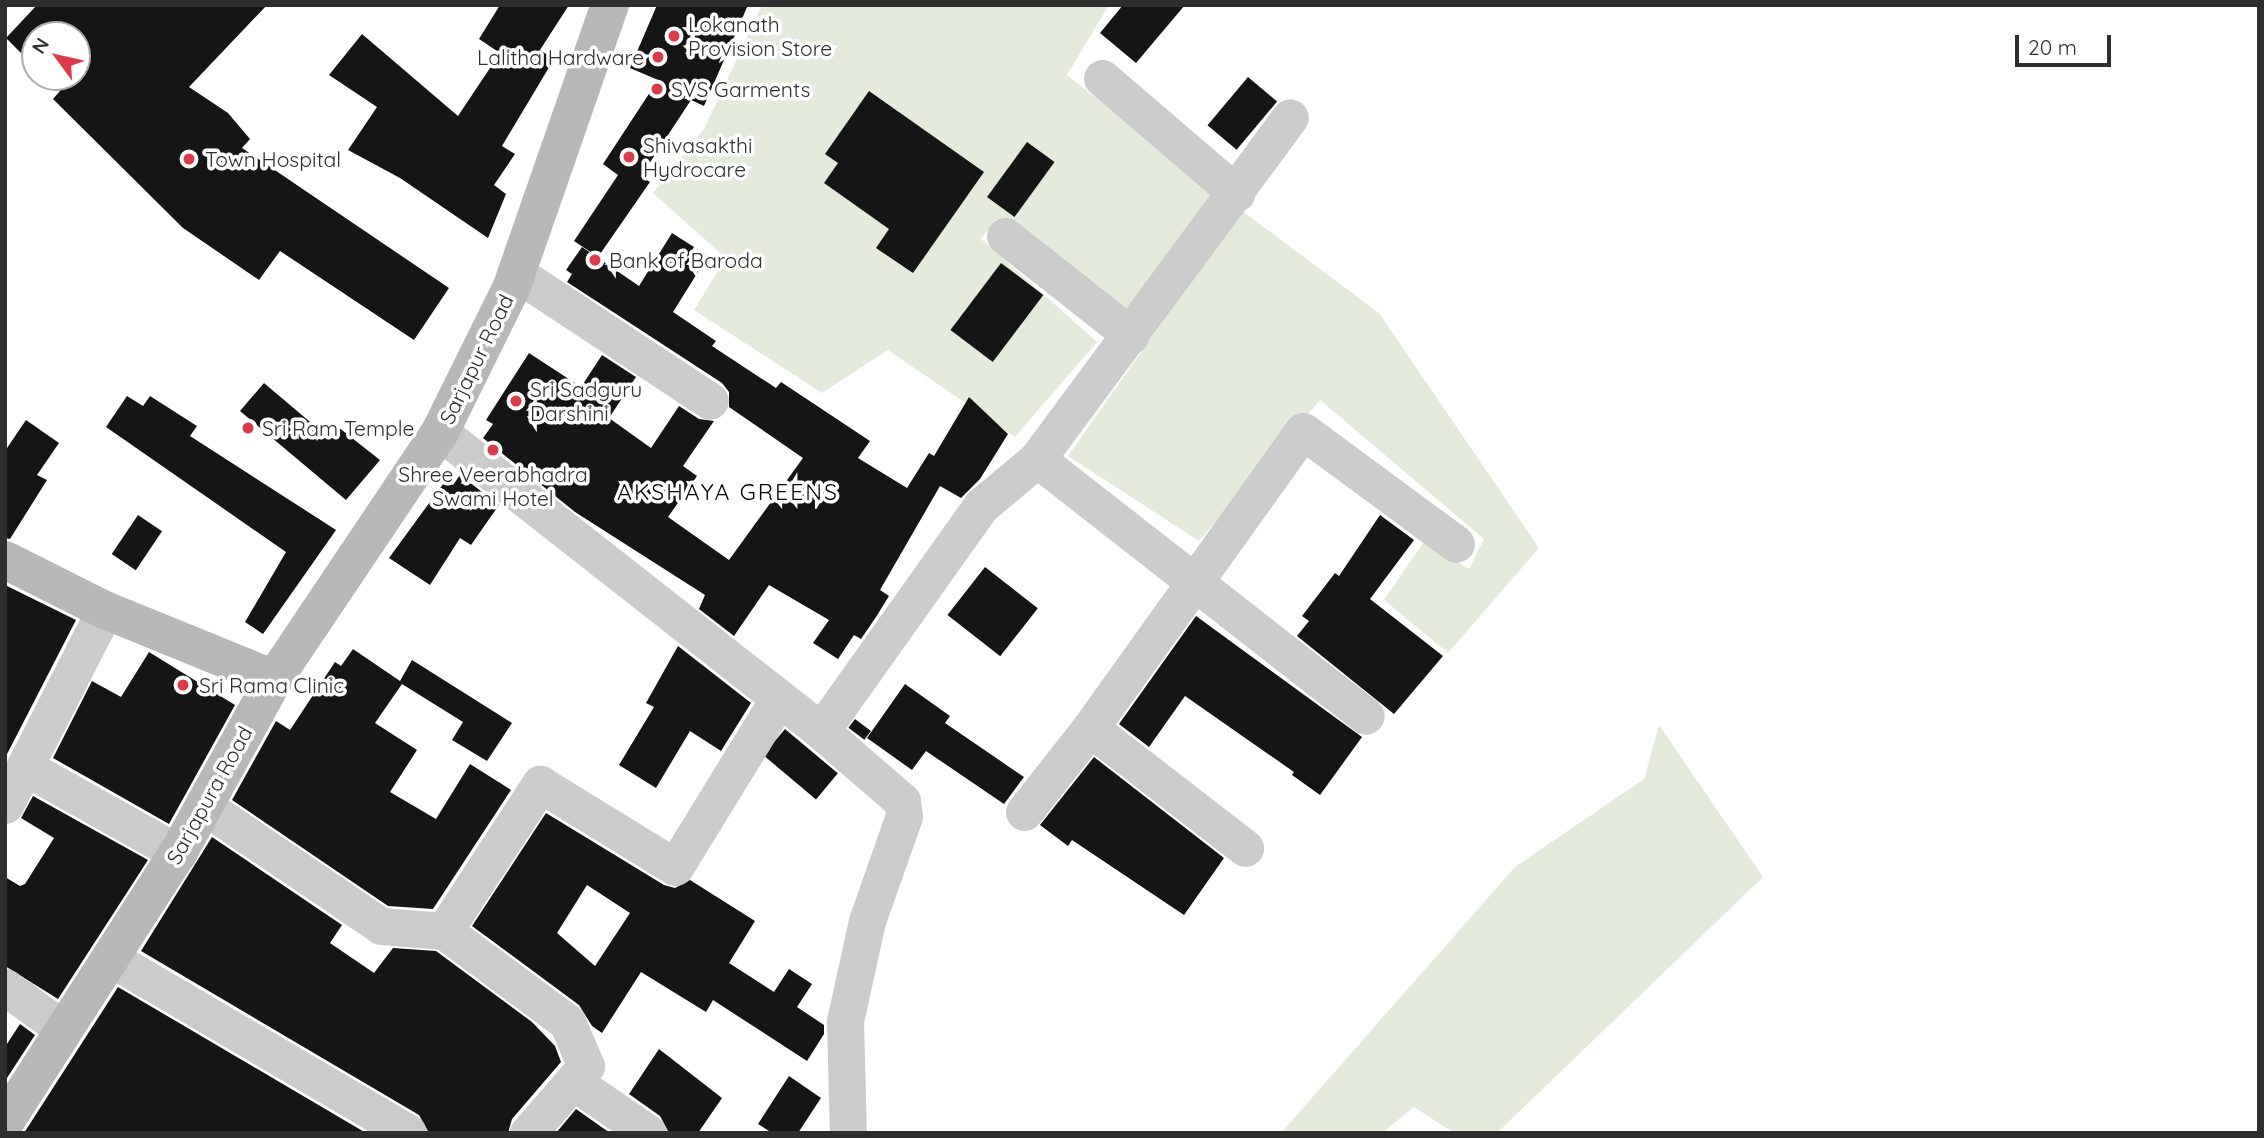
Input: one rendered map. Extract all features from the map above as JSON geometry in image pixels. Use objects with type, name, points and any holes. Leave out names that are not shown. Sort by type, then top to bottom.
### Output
[{"type":"main road","name":"Sarjapur Road","points":[[274,679],[440,432],[516,273],[610,5]]},
{"type":"main road","points":[[5,560],[105,610],[274,679]]},
{"type":"main road","name":"Sarjapura Road","points":[[5,1122],[63,1029],[112,959],[177,853],[274,679]]},
{"type":"street","points":[[1102,78],[1236,193]]},
{"type":"street","points":[[821,731],[981,506],[1037,459],[1132,335],[1290,117]]},
{"type":"street","points":[[1005,236],[1132,335]]},
{"type":"street","points":[[516,273],[710,401]]},
{"type":"street","points":[[1024,812],[1090,728],[1303,431],[1456,544]]},
{"type":"street","points":[[440,432],[821,731],[902,801],[904,816],[867,921],[845,1021],[848,1133]]},
{"type":"street","points":[[1037,459],[1366,716]]},
{"type":"street","points":[[5,805],[105,610]]},
{"type":"street","points":[[444,931],[540,783],[675,867],[779,698]]},
{"type":"street","points":[[1090,728],[1245,848]]},
{"type":"street","points":[[25,767],[177,853]]},
{"type":"street","points":[[204,806],[381,926],[444,931],[567,1022],[586,1066],[575,1083],[528,1133]]},
{"type":"street","points":[[112,959],[407,1133]]},
{"type":"street","points":[[5,987],[63,1029]]},
{"type":"street","points":[[575,1083],[648,1133]]},
{"type":"shaded area","points":[[762,5],[1109,5],[1067,75],[1216,193],[1129,312],[996,219],[981,239],[1097,342],[1015,437],[888,350],[822,393],[694,310],[726,258],[653,193],[704,129]]},
{"type":"shaded area","points":[[1241,210],[1379,313],[1539,548],[1448,653],[1384,600],[1423,543],[1469,569],[1484,539],[1320,400],[1199,541],[1068,456]]},
{"type":"shaded area","points":[[1659,725],[1763,877],[1497,1133],[1454,1133],[1414,1107],[1382,1133],[1281,1133],[1515,867],[1644,779]]},
{"type":"building","points":[[37,5],[267,5],[189,87],[228,113],[250,139],[242,148],[449,288],[414,340],[280,251],[259,280],[183,228],[53,99],[60,91],[91,91],[91,21],[22,21]]},
{"type":"building","points":[[500,5],[569,5],[540,50],[554,59],[502,146],[515,154],[494,185],[506,194],[488,238],[400,178],[348,150],[377,107],[329,75],[362,34],[458,116],[500,53],[479,39]]},
{"type":"building","points":[[657,5],[748,5],[704,106],[691,100],[641,176],[650,182],[598,257],[574,241],[618,175],[603,164],[658,80],[630,68]]},
{"type":"building","points":[[1123,5],[1185,5],[1136,63],[1100,33]]},
{"type":"building","points":[[21,22],[21,53],[6,38]]},
{"type":"building","points":[[1248,77],[1277,101],[1237,150],[1208,125]]},
{"type":"building","points":[[869,91],[984,172],[913,273],[876,248],[889,229],[824,183],[838,163],[825,154]]},
{"type":"building","points":[[1027,142],[1055,162],[1015,217],[987,197]]},
{"type":"building","points":[[672,233],[708,256],[673,312],[716,341],[712,346],[776,388],[781,382],[870,441],[858,458],[907,488],[929,453],[934,456],[969,397],[1008,434],[980,479],[961,498],[940,486],[880,590],[889,596],[861,639],[854,635],[838,659],[813,643],[829,620],[769,585],[734,636],[699,609],[705,595],[575,512],[483,438],[493,424],[486,420],[529,353],[581,387],[602,355],[636,377],[609,418],[651,448],[679,406],[699,419],[714,421],[683,466],[697,476],[668,517],[729,560],[803,458],[729,407],[729,392],[722,383],[567,282],[572,274],[566,270],[582,247],[639,286]]},
{"type":"building","points":[[1001,263],[1043,295],[993,362],[950,330]]},
{"type":"building","points":[[264,383],[329,438],[338,427],[380,460],[346,500],[240,411]]},
{"type":"building","points":[[127,396],[143,406],[150,396],[197,426],[190,436],[336,530],[263,634],[245,622],[286,552],[106,427]]},
{"type":"building","points":[[26,420],[59,443],[37,475],[47,480],[10,539],[5,538],[5,451]]},
{"type":"building","points":[[460,475],[499,505],[471,545],[460,538],[430,585],[389,558],[446,480],[453,485]]},
{"type":"building","points":[[138,515],[162,531],[136,570],[112,554]]},
{"type":"building","points":[[1380,515],[1414,540],[1370,599],[1443,656],[1394,714],[1297,636],[1309,621],[1302,616],[1335,573],[1339,576]]},
{"type":"building","points":[[985,567],[1038,608],[1000,656],[947,615]]},
{"type":"building","points":[[5,585],[76,620],[5,758]]},
{"type":"building","points":[[1196,616],[1362,737],[1320,795],[1292,775],[1294,772],[1185,696],[1149,747],[1119,724]]},
{"type":"building","points":[[678,646],[751,703],[721,751],[690,731],[656,788],[619,765],[654,707],[646,703]]},
{"type":"building","points":[[353,649],[400,681],[412,660],[512,723],[487,761],[452,740],[463,722],[402,684],[375,723],[417,750],[390,792],[436,819],[470,764],[511,790],[433,909],[388,906],[232,800],[276,721],[290,730],[335,662],[341,666]]},
{"type":"building","points":[[149,652],[235,705],[169,824],[53,758],[92,681],[121,697]]},
{"type":"building","points":[[905,684],[950,716],[945,723],[1024,777],[1004,804],[926,751],[912,770],[867,738]]},
{"type":"building","points":[[855,719],[871,731],[864,740],[848,728]]},
{"type":"building","points":[[785,729],[838,773],[816,799],[763,755]]},
{"type":"building","points":[[1094,757],[1224,858],[1184,915],[1072,840],[1068,846],[1040,825]]},
{"type":"building","points":[[33,796],[148,860],[58,999],[5,966],[5,877],[20,886],[25,884],[54,838],[21,818]]},
{"type":"building","points":[[546,813],[664,885],[675,888],[690,880],[755,921],[729,963],[774,992],[789,969],[812,984],[797,1007],[824,1025],[824,1034],[807,1061],[713,1000],[706,1012],[641,972],[602,1033],[592,1026],[579,1005],[472,926]],"holes":[[[587,885],[630,913],[595,966],[557,933]]]},
{"type":"building","points":[[212,837],[342,925],[330,943],[374,973],[393,948],[436,951],[532,1022],[555,1046],[561,1062],[512,1119],[508,1133],[429,1133],[419,1115],[141,951]]},
{"type":"building","points":[[118,987],[366,1133],[24,1133]]},
{"type":"building","points":[[20,1024],[35,1035],[5,1081],[5,1047]]},
{"type":"building","points":[[659,1049],[722,1098],[698,1133],[669,1133],[660,1116],[629,1094]]},
{"type":"building","points":[[789,1076],[821,1098],[798,1133],[772,1133],[758,1124]]},
{"type":"building","points":[[576,1109],[610,1133],[556,1133]]},
{"type":"place","name":"Lokanath Provision Store","points":[[674,36]]},
{"type":"place","name":"Lalitha Hardware","points":[[658,57]]},
{"type":"place","name":"SVS Garments","points":[[657,89]]},
{"type":"place","name":"Shivasakthi Hydrocare","points":[[629,157]]},
{"type":"place","name":"Town Hospital","points":[[189,159]]},
{"type":"place","name":"Bank of Baroda","points":[[595,260]]},
{"type":"place","name":"Sri Sadguru Darshini","points":[[516,401]]},
{"type":"place","name":"Sri Ram Temple","points":[[248,428]]},
{"type":"place","name":"Shree Veerabhadra Swami Hotel","points":[[493,450]]},
{"type":"place","name":"Sri Rama Clinic","points":[[183,685]]},
{"type":"district","name":"AKSHAYA GREENS","points":[[728,492]]}]
